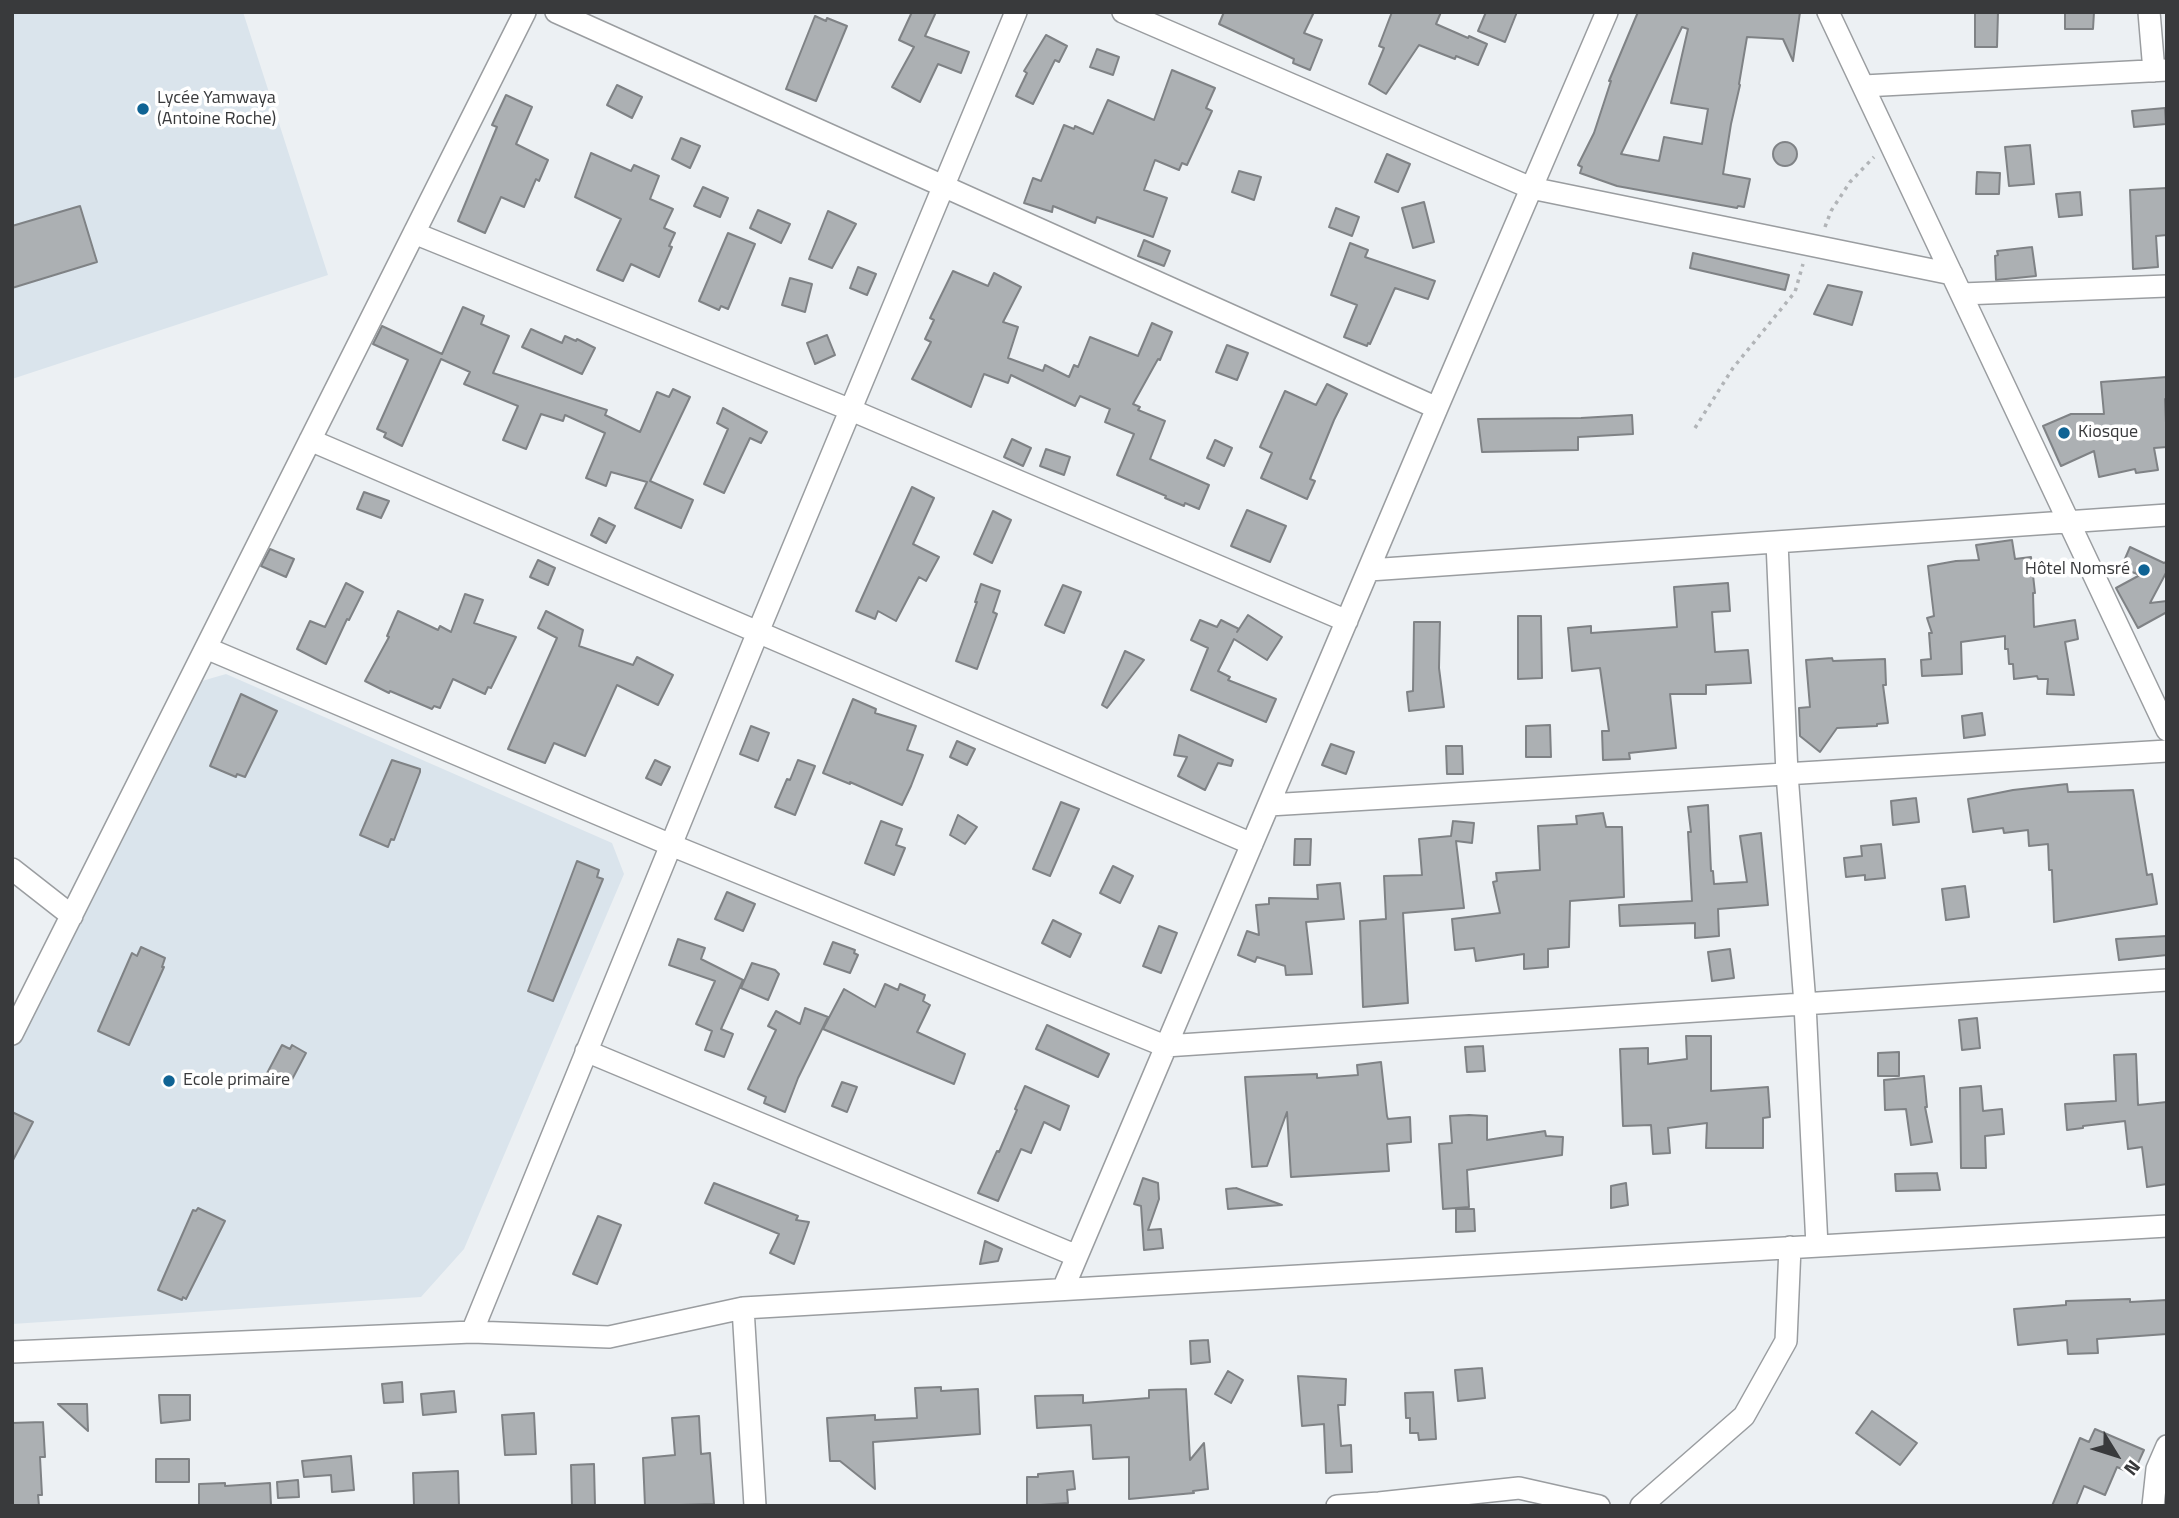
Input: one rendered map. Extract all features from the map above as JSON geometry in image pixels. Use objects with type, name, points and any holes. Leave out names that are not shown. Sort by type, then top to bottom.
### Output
[{"type":"street","points":[[12,1034],[525,12]]},
{"type":"street","points":[[556,12],[1437,408]]},
{"type":"street","points":[[472,1332],[758,632],[1016,12]]},
{"type":"street","points":[[1123,12],[1531,188],[1952,274]]},
{"type":"street","points":[[1063,1289],[1607,12]]},
{"type":"street","points":[[1828,12],[2167,730]]},
{"type":"street","points":[[1864,86],[2161,71],[2149,12]]},
{"type":"street","points":[[414,233],[851,411],[1347,621]]},
{"type":"street","points":[[1962,294],[2167,286]]},
{"type":"street","points":[[310,440],[1252,844]]},
{"type":"street","points":[[1369,570],[2167,515]]},
{"type":"street","points":[[1777,542],[1787,774],[1805,1004],[1817,1246]]},
{"type":"street","points":[[206,648],[671,845],[1165,1046],[2167,980]]},
{"type":"street","points":[[1269,805],[2167,751]]},
{"type":"street","points":[[12,869],[72,916]]},
{"type":"street","points":[[586,1051],[1077,1256]]},
{"type":"street","points":[[12,1352],[472,1332],[609,1337],[743,1308],[2167,1226]]},
{"type":"street","points":[[1641,1506],[1744,1416],[1786,1341],[1790,1247]]},
{"type":"street","points":[[743,1308],[755,1506]]},
{"type":"street","points":[[2152,1506],[2157,1469],[2166,1450]]},
{"type":"street","points":[[1337,1506],[1519,1488],[1599,1506]]},
{"type":"path","points":[[1695,428],[1733,368],[1795,292],[1801,266],[1817,245],[1832,211],[1850,182],[1889,139]]},
{"type":"shaded area","name":"Lycée Yamwaya (Antoine Roche)","points":[[12,12],[243,12],[328,275],[12,379],[12,288],[97,261],[80,206],[12,226]]},
{"type":"shaded area","points":[[226,674],[612,843],[624,874],[464,1249],[421,1297],[12,1324],[12,1050],[195,683]]},
{"type":"building","points":[[912,12],[936,12],[925,36],[969,52],[961,73],[938,64],[920,102],[892,87],[914,47],[899,40]]},
{"type":"building","points":[[1224,12],[1314,12],[1304,33],[1322,40],[1310,70],[1293,63],[1294,59],[1219,24]]},
{"type":"building","points":[[1392,12],[1441,12],[1436,24],[1487,44],[1478,65],[1419,45],[1386,94],[1369,84],[1384,48],[1379,46]]},
{"type":"building","points":[[1486,12],[1517,12],[1505,42],[1478,31]]},
{"type":"building","points":[[1638,12],[1800,12],[1793,61],[1783,39],[1747,37],[1723,174],[1750,179],[1744,207],[1737,208],[1617,186],[1580,173],[1582,167],[1578,165],[1594,133],[1609,81]],"holes":[[[1682,27],[1688,29],[1671,103],[1708,109],[1702,144],[1664,137],[1659,161],[1621,154]]]},
{"type":"building","points":[[1975,12],[1998,12],[1997,47],[1975,47]]},
{"type":"building","points":[[2065,12],[2094,12],[2093,29],[2065,29]]},
{"type":"building","points":[[815,16],[847,26],[816,101],[786,89]]},
{"type":"building","points":[[1046,35],[1067,46],[1059,62],[1055,60],[1033,104],[1016,96],[1027,73],[1024,71]]},
{"type":"building","points":[[1097,49],[1119,57],[1113,75],[1090,67]]},
{"type":"building","points":[[1172,70],[1215,88],[1206,108],[1212,111],[1187,165],[1182,163],[1179,170],[1155,160],[1144,190],[1167,198],[1153,237],[1097,217],[1095,223],[1053,206],[1052,212],[1024,203],[1033,178],[1041,181],[1064,125],[1074,129],[1075,126],[1093,134],[1108,100],[1154,120]]},
{"type":"building","points":[[617,85],[642,97],[632,118],[607,105]]},
{"type":"building","points":[[506,95],[532,107],[516,144],[548,160],[524,207],[501,197],[485,233],[458,221],[497,127],[492,125]]},
{"type":"building","points":[[2165,108],[2166,124],[2134,127],[2132,111]]},
{"type":"building","points":[[681,138],[700,146],[690,168],[672,159]]},
{"type":"building","points":[[1785,142],[1794,145],[1797,154],[1794,163],[1785,166],[1776,163],[1773,154],[1776,145]]},
{"type":"building","points":[[2030,145],[2034,184],[2009,186],[2005,147]]},
{"type":"building","points":[[591,153],[631,171],[634,165],[659,176],[650,199],[673,209],[664,228],[675,233],[659,277],[631,264],[623,281],[597,270],[621,219],[575,197]]},
{"type":"building","points":[[1387,154],[1410,164],[1398,192],[1375,182]]},
{"type":"building","points":[[1239,171],[1261,177],[1254,200],[1232,192]]},
{"type":"building","points":[[1977,172],[2000,173],[1999,194],[1976,194]]},
{"type":"building","points":[[703,187],[728,198],[720,217],[694,206]]},
{"type":"building","points":[[2167,188],[2167,235],[2156,236],[2158,267],[2133,269],[2130,190]]},
{"type":"building","points":[[2080,192],[2082,215],[2059,217],[2056,194]]},
{"type":"building","points":[[1424,202],[1434,242],[1413,248],[1402,208]]},
{"type":"building","points":[[80,206],[97,262],[12,288],[12,226]]},
{"type":"building","points":[[1336,208],[1359,217],[1352,236],[1329,227]]},
{"type":"building","points":[[758,210],[790,224],[781,243],[750,228]]},
{"type":"building","points":[[828,211],[856,224],[832,268],[809,259]]},
{"type":"building","points":[[728,233],[755,244],[728,309],[721,306],[719,310],[699,301]]},
{"type":"building","points":[[1144,240],[1170,251],[1164,266],[1138,256]]},
{"type":"building","points":[[1350,243],[1368,250],[1365,257],[1435,281],[1428,299],[1395,288],[1367,346],[1344,337],[1357,305],[1331,295]]},
{"type":"building","points":[[2032,247],[2036,276],[1996,280],[1997,251]]},
{"type":"building","points":[[1693,253],[1789,275],[1785,290],[1690,268]]},
{"type":"building","points":[[858,267],[876,274],[867,295],[850,288]]},
{"type":"building","points":[[953,271],[988,286],[994,273],[1021,287],[1003,322],[1018,327],[1008,358],[1043,371],[1045,365],[1069,377],[1074,365],[1078,367],[1090,337],[1138,356],[1152,323],[1172,332],[1160,360],[1158,359],[1133,404],[1140,407],[1138,410],[1165,421],[1150,459],[1209,485],[1199,509],[1185,503],[1184,506],[1117,475],[1134,434],[1105,422],[1110,409],[1080,396],[1075,406],[1011,375],[1008,383],[984,374],[971,407],[912,379],[931,342],[925,339],[934,320],[930,318]]},
{"type":"building","points":[[790,278],[812,284],[805,312],[782,305]]},
{"type":"building","points":[[1828,285],[1862,292],[1852,325],[1814,314]]},
{"type":"building","points":[[463,307],[484,316],[481,324],[509,336],[493,373],[607,410],[605,415],[640,432],[657,392],[669,397],[673,389],[690,397],[650,481],[693,500],[681,528],[635,508],[647,482],[611,472],[606,486],[586,478],[605,433],[565,415],[563,421],[541,414],[526,449],[503,440],[518,406],[464,384],[470,372],[441,359],[402,446],[384,437],[386,433],[377,429],[408,360],[373,344],[382,326],[442,354]]},
{"type":"building","points":[[531,329],[562,343],[565,336],[595,348],[582,374],[522,347]]},
{"type":"building","points":[[827,335],[835,355],[815,364],[807,343]]},
{"type":"building","points":[[1227,345],[1248,353],[1237,380],[1216,372]]},
{"type":"building","points":[[2167,377],[2167,447],[2154,448],[2158,470],[2136,473],[2135,469],[2099,477],[2094,451],[2061,466],[2043,426],[2071,414],[2104,414],[2101,382]]},
{"type":"building","points":[[1327,384],[1347,394],[1310,479],[1315,481],[1307,499],[1261,478],[1272,453],[1260,447],[1285,391],[1316,405]]},
{"type":"building","points":[[723,408],[767,432],[761,443],[750,438],[724,493],[704,484],[728,429],[717,423]]},
{"type":"building","points":[[1632,415],[1633,434],[1578,437],[1578,450],[1482,452],[1478,419]]},
{"type":"building","points":[[1012,439],[1031,448],[1023,466],[1004,457]]},
{"type":"building","points":[[1215,440],[1232,448],[1224,466],[1207,458]]},
{"type":"building","points":[[1046,449],[1070,457],[1064,475],[1040,466]]},
{"type":"building","points":[[912,487],[934,498],[913,544],[939,557],[926,581],[919,577],[896,621],[878,611],[875,619],[856,611]]},
{"type":"building","points":[[364,492],[389,501],[381,518],[357,509]]},
{"type":"building","points":[[1247,510],[1286,526],[1270,562],[1231,546]]},
{"type":"building","points":[[993,511],[1011,520],[992,563],[974,554]]},
{"type":"building","points":[[599,518],[615,526],[606,543],[591,535]]},
{"type":"building","points":[[2012,540],[2015,559],[2031,557],[2035,593],[2034,627],[2075,620],[2078,639],[2065,642],[2074,695],[2047,694],[2048,679],[2038,679],[2037,676],[2014,679],[2013,664],[2009,664],[2008,649],[2005,649],[2005,636],[1961,642],[1962,674],[1922,676],[1921,660],[1931,659],[1929,633],[1932,633],[1927,618],[1934,616],[1928,566],[1979,560],[1976,545]]},
{"type":"building","points":[[2130,547],[2164,563],[2167,561],[2167,571],[2150,603],[2167,601],[2167,612],[2138,628],[2116,588],[2140,575],[2121,568]]},
{"type":"building","points":[[270,549],[294,559],[286,577],[261,566]]},
{"type":"building","points":[[538,560],[555,568],[548,585],[530,577]]},
{"type":"building","points":[[346,583],[363,592],[326,664],[297,649],[310,621],[325,627]]},
{"type":"building","points":[[1728,583],[1730,611],[1712,612],[1715,652],[1748,650],[1751,683],[1706,685],[1706,694],[1670,694],[1676,748],[1629,753],[1630,759],[1603,760],[1602,731],[1609,731],[1600,668],[1572,671],[1568,628],[1591,626],[1591,633],[1677,627],[1674,587]]},
{"type":"building","points":[[981,584],[1000,591],[993,612],[997,614],[977,669],[956,661]]},
{"type":"building","points":[[1063,585],[1081,592],[1064,633],[1045,625]]},
{"type":"building","points":[[465,594],[483,600],[474,623],[516,637],[491,688],[488,687],[485,694],[453,679],[440,708],[434,706],[432,709],[365,681],[389,637],[387,636],[398,611],[438,630],[440,626],[451,632]]},
{"type":"building","points":[[546,611],[583,630],[579,646],[633,665],[637,657],[673,675],[658,705],[617,685],[585,756],[554,743],[545,763],[508,749],[557,638],[538,628]]},
{"type":"building","points":[[1248,615],[1282,637],[1267,660],[1234,639],[1218,671],[1230,677],[1228,680],[1276,699],[1266,722],[1191,690],[1208,648],[1191,640],[1200,620],[1217,627],[1221,620],[1239,629]]},
{"type":"building","points":[[1518,616],[1541,616],[1542,678],[1518,679]]},
{"type":"building","points":[[1414,622],[1440,622],[1439,668],[1444,707],[1409,711],[1407,692],[1413,691]]},
{"type":"building","points":[[1125,651],[1144,660],[1107,708],[1102,705]]},
{"type":"building","points":[[1832,658],[1833,661],[1885,659],[1886,685],[1883,685],[1888,723],[1837,728],[1820,752],[1800,736],[1799,708],[1810,707],[1806,660]]},
{"type":"building","points":[[241,694],[277,711],[245,777],[237,774],[236,777],[210,766]]},
{"type":"building","points":[[853,699],[876,709],[875,713],[916,726],[907,750],[923,755],[902,805],[823,773]]},
{"type":"building","points":[[1982,713],[1985,735],[1964,738],[1962,716]]},
{"type":"building","points":[[1550,725],[1551,757],[1526,757],[1526,726]]},
{"type":"building","points":[[751,726],[769,733],[758,761],[740,754]]},
{"type":"building","points":[[1179,735],[1233,760],[1231,766],[1218,763],[1205,790],[1178,776],[1187,757],[1174,755]]},
{"type":"building","points":[[957,741],[975,749],[967,765],[950,757]]},
{"type":"building","points":[[1331,744],[1354,752],[1346,774],[1322,765]]},
{"type":"building","points":[[1446,746],[1462,746],[1463,774],[1447,774]]},
{"type":"building","points":[[392,760],[420,769],[420,772],[394,840],[391,839],[388,847],[360,835]]},
{"type":"building","points":[[655,760],[670,767],[661,785],[646,778]]},
{"type":"building","points":[[798,760],[815,766],[795,815],[775,807]]},
{"type":"building","points":[[2067,784],[2068,792],[2133,790],[2147,875],[2152,874],[2157,904],[2054,922],[2048,844],[2029,846],[2028,830],[2004,833],[2003,828],[1973,832],[1968,799],[2013,790]]},
{"type":"building","points":[[1916,798],[1919,822],[1893,825],[1891,801]]},
{"type":"building","points":[[1061,802],[1079,809],[1050,876],[1033,869]]},
{"type":"building","points":[[1708,805],[1714,884],[1747,882],[1740,836],[1761,833],[1768,905],[1718,909],[1719,936],[1695,938],[1695,923],[1620,926],[1619,905],[1692,901],[1688,807]]},
{"type":"building","points":[[1603,813],[1606,827],[1622,827],[1624,897],[1570,901],[1569,947],[1548,949],[1548,967],[1524,969],[1524,954],[1476,961],[1474,948],[1455,950],[1452,919],[1500,913],[1493,882],[1497,881],[1496,873],[1540,870],[1538,826],[1577,824],[1576,816]]},
{"type":"building","points":[[958,815],[977,827],[965,844],[950,835]]},
{"type":"building","points":[[881,821],[902,829],[896,845],[905,848],[894,875],[865,863]]},
{"type":"building","points":[[1453,821],[1474,823],[1472,843],[1456,841],[1464,908],[1403,913],[1408,1003],[1363,1007],[1360,921],[1386,919],[1384,876],[1422,875],[1419,839],[1451,836]]},
{"type":"building","points":[[1295,839],[1311,839],[1310,865],[1294,865]]},
{"type":"building","points":[[1881,844],[1885,878],[1865,880],[1865,875],[1846,877],[1844,858],[1862,856],[1861,846]]},
{"type":"building","points":[[577,861],[599,870],[597,877],[603,879],[553,1001],[528,991]]},
{"type":"building","points":[[1113,866],[1133,876],[1120,903],[1100,893]]},
{"type":"building","points":[[1340,883],[1344,919],[1306,922],[1312,974],[1286,975],[1285,966],[1257,957],[1255,962],[1238,955],[1247,931],[1259,935],[1256,905],[1269,904],[1269,898],[1318,899],[1317,885]]},
{"type":"building","points":[[1965,886],[1969,917],[1946,920],[1942,889]]},
{"type":"building","points":[[727,892],[755,904],[743,931],[715,919]]},
{"type":"building","points":[[1053,920],[1081,934],[1070,957],[1042,943]]},
{"type":"building","points":[[1159,926],[1177,933],[1161,973],[1143,966]]},
{"type":"building","points":[[2167,936],[2167,955],[2119,960],[2116,939]]},
{"type":"building","points":[[678,939],[705,948],[701,959],[743,980],[721,1029],[733,1034],[724,1057],[705,1050],[712,1031],[696,1024],[715,981],[669,965]]},
{"type":"building","points":[[833,942],[855,950],[854,953],[858,955],[850,973],[824,964]]},
{"type":"building","points":[[141,947],[165,958],[164,967],[129,1045],[98,1031],[132,953],[137,956]]},
{"type":"building","points":[[1730,949],[1734,978],[1712,981],[1708,952]]},
{"type":"building","points":[[752,963],[775,970],[779,974],[768,1000],[741,988]]},
{"type":"building","points":[[885,984],[898,990],[900,984],[925,995],[923,1001],[930,1005],[917,1032],[965,1054],[954,1084],[823,1029],[844,989],[875,1007]]},
{"type":"building","points":[[805,1008],[828,1017],[798,1078],[785,1112],[764,1103],[766,1097],[748,1089],[776,1030],[768,1026],[776,1011],[800,1024]]},
{"type":"building","points":[[1977,1018],[1980,1048],[1962,1050],[1959,1020]]},
{"type":"building","points":[[1047,1025],[1109,1054],[1098,1077],[1036,1049]]},
{"type":"building","points":[[1686,1036],[1711,1036],[1711,1091],[1768,1087],[1770,1117],[1763,1118],[1763,1148],[1706,1148],[1707,1123],[1668,1128],[1670,1153],[1653,1154],[1651,1125],[1623,1126],[1620,1049],[1648,1048],[1648,1064],[1687,1059]]},
{"type":"building","points":[[282,1045],[290,1049],[292,1045],[306,1053],[288,1087],[265,1077]]},
{"type":"building","points":[[1483,1046],[1485,1071],[1467,1072],[1465,1047]]},
{"type":"building","points":[[1899,1052],[1899,1076],[1878,1076],[1878,1053]]},
{"type":"building","points":[[2136,1054],[2138,1105],[2167,1102],[2167,1184],[2147,1187],[2142,1147],[2128,1149],[2125,1121],[2067,1130],[2065,1104],[2116,1101],[2114,1055]]},
{"type":"building","points":[[1381,1062],[1388,1119],[1410,1117],[1411,1142],[1387,1144],[1389,1171],[1291,1177],[1287,1112],[1267,1166],[1252,1167],[1245,1077],[1317,1074],[1317,1078],[1358,1075],[1357,1065]]},
{"type":"building","points":[[1924,1076],[1925,1107],[1932,1142],[1911,1145],[1906,1109],[1885,1110],[1884,1080]]},
{"type":"building","points":[[842,1082],[857,1087],[847,1112],[832,1106]]},
{"type":"building","points":[[1025,1086],[1069,1106],[1060,1130],[1044,1122],[1031,1153],[1021,1149],[998,1201],[978,1193],[997,1151],[999,1152]]},
{"type":"building","points":[[1981,1086],[1983,1111],[2002,1109],[2004,1134],[1985,1136],[1986,1168],[1961,1168],[1960,1088]]},
{"type":"building","points":[[12,1112],[33,1122],[12,1162]]},
{"type":"building","points":[[1450,1116],[1487,1116],[1487,1140],[1545,1131],[1546,1136],[1563,1137],[1562,1155],[1467,1170],[1469,1207],[1443,1209],[1439,1144],[1452,1143]]},
{"type":"building","points":[[1937,1173],[1940,1190],[1896,1191],[1895,1174]]},
{"type":"building","points":[[1143,1178],[1158,1183],[1159,1199],[1148,1230],[1161,1229],[1163,1248],[1144,1250],[1141,1206],[1134,1204]]},
{"type":"building","points":[[714,1183],[798,1216],[796,1220],[809,1222],[794,1264],[770,1253],[779,1234],[705,1203]]},
{"type":"building","points":[[1626,1183],[1628,1205],[1611,1208],[1611,1186]]},
{"type":"building","points":[[1236,1188],[1282,1205],[1228,1209],[1226,1189]]},
{"type":"building","points":[[198,1208],[225,1221],[186,1299],[183,1297],[182,1300],[158,1290],[193,1210]]},
{"type":"building","points":[[1456,1209],[1474,1209],[1475,1231],[1456,1232]]},
{"type":"building","points":[[598,1216],[621,1225],[597,1284],[573,1274]]},
{"type":"building","points":[[985,1241],[1002,1249],[998,1261],[980,1264]]},
{"type":"building","points":[[2130,1299],[2130,1302],[2167,1300],[2167,1334],[2097,1339],[2098,1353],[2068,1354],[2067,1340],[2018,1345],[2014,1309],[2066,1305],[2066,1301]]},
{"type":"building","points":[[1208,1340],[1210,1362],[1191,1364],[1190,1341]]},
{"type":"building","points":[[1482,1368],[1485,1398],[1458,1401],[1455,1370]]},
{"type":"building","points":[[1228,1371],[1243,1380],[1231,1403],[1215,1394]]},
{"type":"building","points":[[1298,1376],[1346,1379],[1345,1405],[1338,1405],[1341,1446],[1351,1445],[1352,1472],[1326,1473],[1324,1424],[1302,1426]]},
{"type":"building","points":[[402,1382],[403,1402],[384,1403],[382,1384]]},
{"type":"building","points":[[941,1387],[941,1391],[978,1389],[980,1434],[873,1442],[875,1489],[840,1461],[830,1461],[827,1418],[875,1415],[875,1420],[917,1418],[915,1388]]},
{"type":"building","points":[[1186,1389],[1190,1460],[1204,1443],[1208,1489],[1193,1491],[1194,1493],[1129,1499],[1129,1457],[1093,1459],[1091,1425],[1037,1428],[1035,1396],[1083,1395],[1083,1403],[1149,1398],[1149,1390]]},
{"type":"building","points":[[454,1391],[456,1412],[423,1415],[421,1394]]},
{"type":"building","points":[[1433,1392],[1436,1439],[1419,1440],[1418,1433],[1410,1433],[1410,1418],[1406,1418],[1405,1393]]},
{"type":"building","points":[[159,1395],[190,1395],[190,1420],[161,1423]]},
{"type":"building","points":[[58,1404],[87,1404],[88,1431]]},
{"type":"building","points":[[1872,1411],[1917,1443],[1900,1465],[1856,1433]]},
{"type":"building","points":[[534,1413],[536,1454],[505,1455],[502,1415]]},
{"type":"building","points":[[699,1416],[701,1454],[710,1453],[714,1504],[645,1506],[643,1458],[675,1455],[672,1418]]},
{"type":"building","points":[[43,1422],[45,1457],[40,1457],[42,1495],[38,1495],[39,1506],[13,1506],[12,1423]]},
{"type":"building","points":[[2095,1429],[2144,1450],[2133,1474],[2117,1467],[2105,1495],[2084,1486],[2076,1506],[2052,1506],[2080,1438],[2089,1442]]},
{"type":"building","points":[[351,1456],[354,1490],[332,1492],[331,1475],[304,1477],[302,1461]]},
{"type":"building","points":[[156,1459],[189,1459],[189,1482],[156,1482]]},
{"type":"building","points":[[594,1464],[595,1506],[572,1506],[571,1465]]},
{"type":"building","points":[[458,1471],[459,1506],[414,1506],[413,1473]]},
{"type":"building","points":[[1073,1471],[1075,1489],[1067,1490],[1068,1503],[1027,1506],[1027,1477]]},
{"type":"building","points":[[298,1480],[299,1497],[278,1498],[277,1482]]},
{"type":"building","points":[[225,1483],[225,1486],[270,1483],[271,1506],[199,1506],[199,1484]]},
{"type":"place","name":"Lycée Yamwaya (Antoine Roche)","points":[[143,109]]},
{"type":"place","name":"Kiosque","points":[[2064,433]]},
{"type":"place","name":"Hôtel Nomsré","points":[[2144,570]]},
{"type":"place","name":"Ecole primaire","points":[[169,1081]]}]
